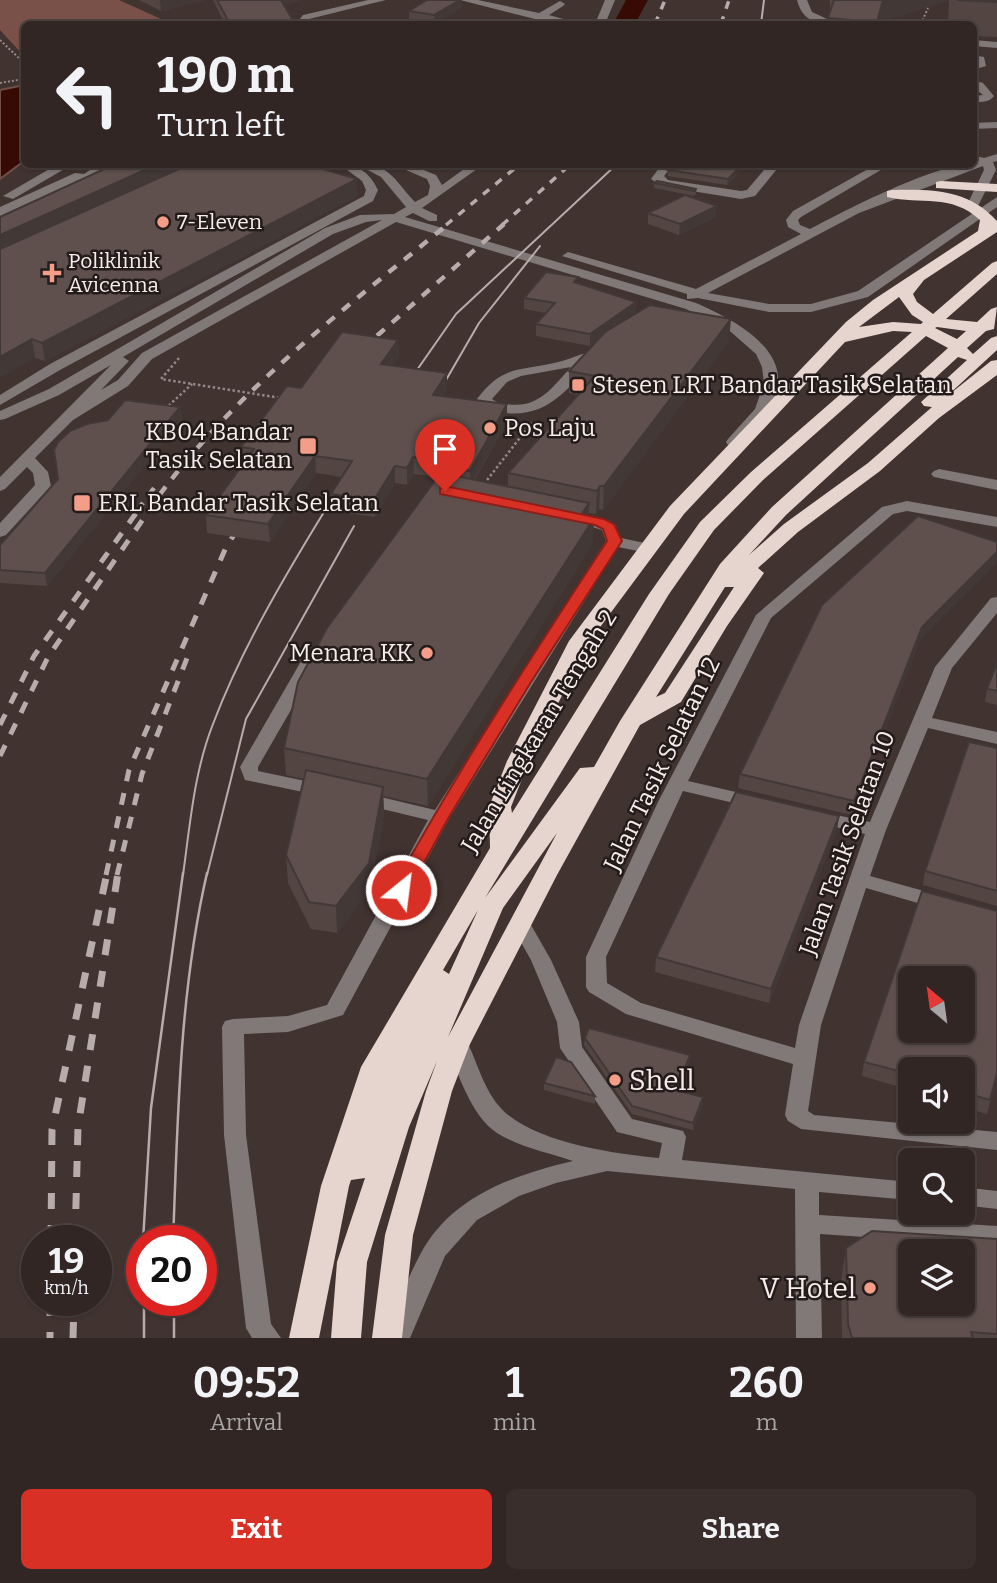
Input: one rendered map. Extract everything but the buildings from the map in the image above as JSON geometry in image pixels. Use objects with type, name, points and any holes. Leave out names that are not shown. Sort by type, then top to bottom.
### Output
[{"type":"highway","points":[[918,184],[990,188]]},
{"type":"highway","points":[[502,848],[500,807],[518,761],[579,642],[677,510],[852,325],[879,303],[991,230],[988,219],[973,205],[948,196],[892,194]]},
{"type":"highway","name":"Jalan Lingkaran Tengah 2","points":[[303,1338],[335,1186],[374,1067],[502,848],[651,605],[707,526],[757,476],[997,266]]},
{"type":"highway","points":[[919,277],[905,294],[908,304],[919,314],[940,322],[980,327],[997,325]]},
{"type":"highway","points":[[315,1338],[325,1263],[370,1125],[475,901],[673,572],[729,504],[997,278]]},
{"type":"highway","points":[[387,1338],[399,1236],[439,1091],[457,1044],[631,721],[727,568],[779,511],[997,312]]},
{"type":"highway","points":[[840,339],[858,332],[904,325],[931,331],[957,346],[969,358],[969,366]]},
{"type":"highway","points":[[631,721],[673,697],[753,573],[858,467],[997,341]]},
{"type":"highway","points":[[346,1338],[352,1262],[395,1126],[492,906],[719,593],[791,528],[874,467],[933,414],[997,365]]},
{"type":"street","points":[[303,21],[306,17],[381,0]]},
{"type":"street","points":[[465,0],[560,21]]},
{"type":"street","points":[[601,21],[610,0]]},
{"type":"street","points":[[802,0],[803,6],[814,19],[822,21]]},
{"type":"street","points":[[539,17],[560,4]]},
{"type":"street","points":[[977,43],[997,45]]},
{"type":"street","points":[[977,86],[984,90],[988,98],[977,99]]},
{"type":"street","points":[[984,90],[997,90]]},
{"type":"street","points":[[977,126],[997,125]]},
{"type":"street","points":[[973,205],[990,188],[991,161]]},
{"type":"street","points":[[0,201],[61,168]]},
{"type":"street","points":[[0,212],[96,168]]},
{"type":"street","points":[[35,210],[99,168]]},
{"type":"street","points":[[0,401],[55,367],[369,198],[372,190],[367,179],[350,168]]},
{"type":"street","points":[[374,168],[392,179],[405,202],[423,215],[720,300],[769,308],[819,307],[863,294],[997,201]]},
{"type":"street","points":[[361,187],[395,168]]},
{"type":"street","points":[[409,168],[432,177],[436,186],[433,197]]},
{"type":"street","points":[[420,172],[460,173],[472,168]]},
{"type":"street","points":[[70,416],[123,383],[147,356],[433,197],[474,168]]},
{"type":"street","points":[[665,168],[657,179],[703,190],[741,195],[751,192],[772,168]]},
{"type":"street","points":[[813,234],[794,227],[792,220],[797,214],[879,168]]},
{"type":"street","points":[[599,285],[662,310],[892,194],[969,168]]},
{"type":"street","points":[[265,253],[364,218],[395,217],[691,306],[732,326],[756,346],[771,370],[772,384],[767,402],[677,510]]},
{"type":"street","points":[[0,416],[54,392],[329,231]]},
{"type":"street","points":[[0,486],[140,343]]},
{"type":"street","points":[[590,354],[564,383],[534,408],[496,408],[486,404],[484,399],[502,379],[518,372],[557,368],[590,354]]},
{"type":"street","points":[[0,532],[43,486],[40,472],[26,457]]},
{"type":"street","points":[[939,474],[997,485]]},
{"type":"street","name":"Jalan Tasik Selatan 12","points":[[804,1059],[634,1009],[597,987],[596,957],[677,784],[764,615],[888,510],[906,506],[997,522]]},
{"type":"street","points":[[559,513],[599,522],[609,527],[614,541]]},
{"type":"street","points":[[614,541],[648,548]]},
{"type":"street","points":[[268,1338],[259,1328],[235,1135],[233,1027],[288,1024],[335,1010],[440,817],[614,541]]},
{"type":"street","name":"Jalan Tasik Selatan 10","points":[[997,602],[989,620],[944,667],[876,831],[810,1025],[796,1115],[802,1121],[997,1140]]},
{"type":"street","points":[[317,649],[248,766],[248,772],[252,776],[440,817]]},
{"type":"street","points":[[920,721],[997,738]]},
{"type":"street","points":[[677,784],[770,806]]},
{"type":"street","points":[[796,812],[876,831]]},
{"type":"street","points":[[858,879],[963,908]]},
{"type":"street","points":[[520,923],[541,960],[568,1022],[571,1048],[625,1126],[675,1137],[669,1166]]},
{"type":"street","points":[[457,1044],[474,1084],[489,1110],[504,1126],[533,1139],[607,1162],[898,1190]]},
{"type":"street","points":[[397,1338],[435,1251],[453,1226],[482,1202],[546,1175],[607,1162]]},
{"type":"street","points":[[807,1180],[809,1338]]},
{"type":"street","points":[[975,1197],[997,1200]]},
{"type":"street","points":[[807,1224],[997,1236]]},
{"type":"path","points":[[923,21],[928,8]]},
{"type":"path","points":[[0,40],[21,60]]},
{"type":"path","points":[[0,83],[21,80]]},
{"type":"path","points":[[182,355],[161,379],[286,399]]},
{"type":"path","points":[[158,416],[192,384]]},
{"type":"path","points":[[481,489],[533,424]]},
{"type":"shaded area","points":[[0,0],[119,0],[161,19],[21,21],[21,53],[0,30]]},
{"type":"shaded area","points":[[21,86],[21,163],[0,179],[0,90]]},
{"type":"waterway","points":[[626,21],[637,0]]},
{"type":"tram line","points":[[761,21],[764,0]]},
{"type":"tram line","points":[[410,380],[456,314],[613,168]]},
{"type":"tram line","points":[[446,380],[479,323],[540,246]]},
{"type":"tram line","points":[[183,875],[197,780],[213,724],[250,642],[324,512]]},
{"type":"tram line","points":[[207,875],[246,719],[354,526]]},
{"type":"tram line","points":[[144,1225],[151,1108],[183,873]]},
{"type":"tram line","points":[[174,1225],[185,1010],[207,873]]},
{"type":"tram line","points":[[144,1316],[144,1338]]},
{"type":"tram line","points":[[174,1316],[174,1338]]},
{"type":"railway","points":[[656,21],[665,0]]},
{"type":"railway","points":[[722,21],[729,0]]},
{"type":"railway","points":[[446,225],[515,168]]},
{"type":"railway","points":[[502,225],[566,168]]},
{"type":"railway","points":[[148,511],[179,469],[250,393],[327,323],[448,224]]},
{"type":"railway","points":[[362,349],[504,224]]},
{"type":"railway","points":[[137,511],[154,488]]},
{"type":"railway","points":[[0,725],[34,656],[139,509]]},
{"type":"railway","points":[[0,756],[48,657],[150,509]]},
{"type":"railway","points":[[106,875],[129,770],[227,545],[243,522]]},
{"type":"railway","points":[[117,875],[142,774],[189,653]]},
{"type":"railway","points":[[51,1225],[52,1130],[107,873]]},
{"type":"railway","points":[[75,1225],[78,1127],[118,873]]},
{"type":"railway","points":[[50,1316],[50,1338]]},
{"type":"railway","points":[[73,1338],[74,1316]]},
{"type":"place","name":"7-Eleven","points":[[163,222]]},
{"type":"place","name":"Poliklinik Avicenna","points":[[52,273]]},
{"type":"place","name":"Stesen LRT Bandar Tasik Selatan","points":[[578,385]]},
{"type":"place","name":"Pos Laju","points":[[490,428]]},
{"type":"place","name":"KB04 Bandar Tasik Selatan","points":[[308,446]]},
{"type":"place","name":"ERL Bandar Tasik Selatan","points":[[82,503]]},
{"type":"place","name":"Menara KK","points":[[427,653]]},
{"type":"place","name":"Shell","points":[[615,1080]]},
{"type":"place","name":"V Hotel","points":[[870,1288]]},
{"type":"route","points":[[401,890],[440,817],[614,541],[609,527],[599,522],[445,491]]}]
